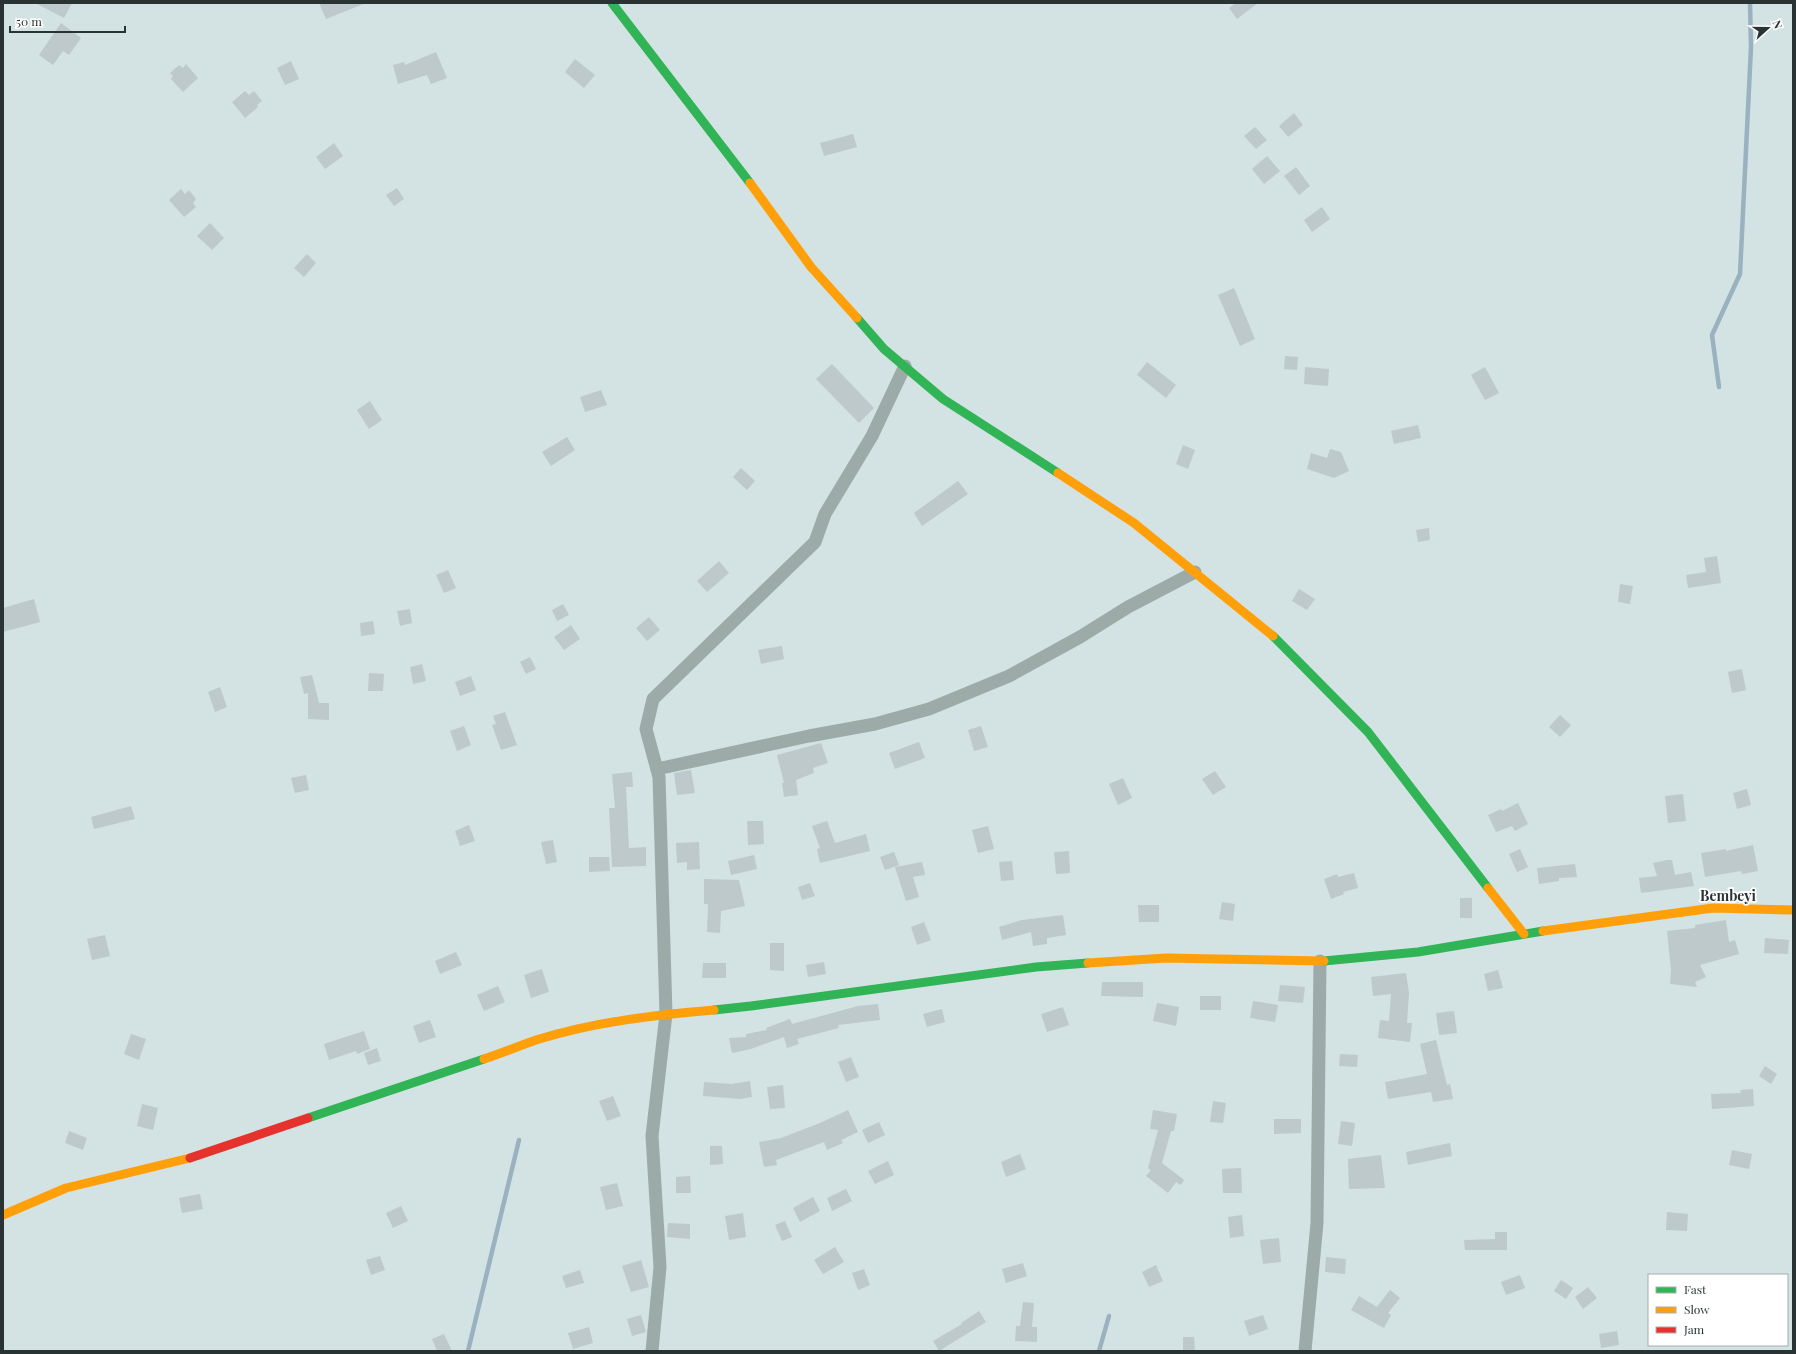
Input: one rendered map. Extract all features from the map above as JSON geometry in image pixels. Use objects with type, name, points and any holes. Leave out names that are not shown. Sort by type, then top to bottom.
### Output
[{"type":"street","points":[[612,3],[739,168],[811,267],[884,349],[943,399],[1134,523],[1270,634],[1368,732],[1524,934]]},
{"type":"street","points":[[652,1351],[660,1267],[652,1136],[666,1014],[659,777],[646,730],[653,699],[815,542],[824,514],[872,436],[904,366]]},
{"type":"street","points":[[657,769],[809,736],[875,724],[928,709],[1009,676],[1080,637],[1128,607],[1195,572]]},
{"type":"street","points":[[3,1216],[66,1188],[180,1160],[402,1088],[536,1040],[608,1023],[666,1014],[751,1006],[1036,967],[1166,958],[1320,961],[1418,952],[1587,924],[1713,908],[1793,910]]},
{"type":"street","points":[[1305,1351],[1318,1223],[1320,961]]},
{"type":"building","points":[[35,3],[72,3],[64,18]]},
{"type":"building","points":[[319,3],[366,3],[326,19]]},
{"type":"building","points":[[1236,3],[1258,3],[1237,19],[1229,8]]},
{"type":"building","points":[[61,23],[81,38],[69,55],[63,51],[53,65],[39,55]]},
{"type":"building","points":[[436,52],[447,78],[431,84],[427,75],[398,84],[393,65],[404,62],[405,65]]},
{"type":"building","points":[[575,59],[595,75],[584,88],[565,72]]},
{"type":"building","points":[[291,61],[299,79],[285,85],[277,68]]},
{"type":"building","points":[[186,64],[198,78],[183,92],[171,79],[173,76],[170,73],[179,65],[183,68]]},
{"type":"building","points":[[245,91],[249,95],[254,91],[262,101],[257,105],[258,107],[245,118],[232,102]]},
{"type":"building","points":[[1294,113],[1303,125],[1288,137],[1279,126]]},
{"type":"building","points":[[1255,127],[1267,140],[1256,149],[1244,136]]},
{"type":"building","points":[[853,134],[857,147],[824,156],[820,143]]},
{"type":"building","points":[[334,143],[343,156],[325,169],[316,157]]},
{"type":"building","points":[[1267,156],[1280,171],[1264,184],[1252,169]]},
{"type":"building","points":[[1296,167],[1310,186],[1299,195],[1284,176]]},
{"type":"building","points":[[397,188],[404,199],[394,206],[386,195]]},
{"type":"building","points":[[181,189],[185,194],[189,190],[196,199],[193,203],[196,207],[184,217],[169,200]]},
{"type":"building","points":[[1322,207],[1330,219],[1312,232],[1304,220]]},
{"type":"building","points":[[210,223],[224,238],[212,250],[197,236]]},
{"type":"building","points":[[307,254],[316,263],[304,277],[294,268]]},
{"type":"building","points":[[1234,288],[1255,339],[1240,346],[1218,295]]},
{"type":"building","points":[[1285,356],[1298,357],[1297,370],[1284,369]]},
{"type":"building","points":[[1147,362],[1176,385],[1166,398],[1137,375]]},
{"type":"building","points":[[832,364],[874,408],[859,423],[816,379]]},
{"type":"building","points":[[1305,367],[1329,369],[1328,386],[1304,384]]},
{"type":"building","points":[[1485,367],[1499,393],[1485,400],[1471,375]]},
{"type":"building","points":[[601,390],[607,405],[585,412],[580,397]]},
{"type":"building","points":[[370,401],[382,420],[369,429],[357,410]]},
{"type":"building","points":[[1418,425],[1421,438],[1394,444],[1391,431]]},
{"type":"building","points":[[567,437],[575,450],[551,466],[542,452]]},
{"type":"building","points":[[1183,445],[1195,450],[1188,469],[1176,464]]},
{"type":"building","points":[[1330,449],[1341,452],[1349,471],[1334,478],[1307,469],[1311,453],[1327,458]]},
{"type":"building","points":[[741,468],[755,481],[747,490],[733,477]]},
{"type":"building","points":[[958,481],[968,494],[922,526],[914,513]]},
{"type":"building","points":[[1429,528],[1430,540],[1418,542],[1416,530]]},
{"type":"building","points":[[1717,556],[1721,583],[1688,588],[1686,575],[1706,572],[1704,558]]},
{"type":"building","points":[[719,561],[729,573],[707,592],[697,581]]},
{"type":"building","points":[[448,570],[456,588],[444,593],[436,575]]},
{"type":"building","points":[[1620,584],[1633,586],[1630,604],[1618,602]]},
{"type":"building","points":[[1299,589],[1315,599],[1307,610],[1292,601]]},
{"type":"building","points":[[34,599],[40,622],[3,632],[3,608]]},
{"type":"building","points":[[563,604],[569,615],[557,621],[552,610]]},
{"type":"building","points":[[410,609],[412,623],[400,626],[397,611]]},
{"type":"building","points":[[649,617],[660,630],[647,641],[636,628]]},
{"type":"building","points":[[373,621],[375,634],[361,636],[360,623]]},
{"type":"building","points":[[571,625],[580,639],[564,650],[554,637]]},
{"type":"building","points":[[782,646],[784,659],[761,664],[758,650]]},
{"type":"building","points":[[530,657],[536,669],[526,674],[520,662]]},
{"type":"building","points":[[422,664],[426,681],[413,684],[410,667]]},
{"type":"building","points":[[1742,669],[1746,690],[1732,693],[1728,672]]},
{"type":"building","points":[[369,673],[384,674],[383,691],[368,691]]},
{"type":"building","points":[[312,675],[319,703],[329,703],[329,720],[308,719],[308,693],[304,694],[300,677]]},
{"type":"building","points":[[471,676],[476,690],[460,696],[455,682]]},
{"type":"building","points":[[220,687],[227,707],[215,712],[208,692]]},
{"type":"building","points":[[505,712],[517,745],[501,750],[492,725],[496,724],[493,716]]},
{"type":"building","points":[[1560,715],[1571,725],[1560,737],[1549,727]]},
{"type":"building","points":[[464,726],[471,745],[457,751],[450,731]]},
{"type":"building","points":[[981,726],[988,747],[974,751],[968,730]]},
{"type":"building","points":[[919,742],[925,758],[895,769],[889,753]]},
{"type":"building","points":[[821,743],[828,763],[813,768],[814,773],[796,780],[798,795],[784,797],[782,783],[784,783],[777,755]]},
{"type":"building","points":[[691,770],[695,793],[677,795],[674,773]]},
{"type":"building","points":[[1215,771],[1226,787],[1213,795],[1202,779]]},
{"type":"building","points":[[632,772],[633,787],[626,787],[629,848],[646,847],[646,866],[612,867],[609,808],[615,808],[612,774]]},
{"type":"building","points":[[306,775],[309,790],[295,793],[291,778]]},
{"type":"building","points":[[1123,778],[1132,798],[1118,805],[1109,784]]},
{"type":"building","points":[[1747,789],[1751,805],[1737,809],[1733,793]]},
{"type":"building","points":[[1683,794],[1686,821],[1668,823],[1665,796]]},
{"type":"building","points":[[1518,803],[1528,824],[1515,831],[1512,826],[1496,832],[1488,815],[1501,809],[1502,811]]},
{"type":"building","points":[[131,806],[135,819],[94,829],[91,817]]},
{"type":"building","points":[[747,821],[763,821],[764,844],[748,845]]},
{"type":"building","points":[[827,821],[835,843],[866,834],[870,851],[820,863],[817,849],[820,848],[812,826]]},
{"type":"building","points":[[469,825],[475,841],[460,846],[455,831]]},
{"type":"building","points":[[988,826],[994,849],[978,853],[972,830]]},
{"type":"building","points":[[553,840],[557,862],[546,864],[541,842]]},
{"type":"building","points":[[699,842],[700,869],[687,870],[687,862],[677,863],[676,843]]},
{"type":"building","points":[[1753,845],[1758,871],[1742,874],[1741,871],[1705,877],[1701,853],[1726,849],[1726,851]]},
{"type":"building","points":[[1520,849],[1528,867],[1517,872],[1509,854]]},
{"type":"building","points":[[1069,851],[1070,873],[1056,874],[1054,852]]},
{"type":"building","points":[[894,852],[899,865],[885,870],[880,857]]},
{"type":"building","points":[[754,855],[757,869],[731,875],[728,861]]},
{"type":"building","points":[[589,857],[609,857],[610,871],[589,872]]},
{"type":"building","points":[[1672,860],[1675,875],[1691,872],[1694,886],[1641,893],[1639,878],[1657,876],[1653,863]]},
{"type":"building","points":[[1012,861],[1014,880],[1001,881],[999,862]]},
{"type":"building","points":[[922,862],[925,875],[913,877],[919,897],[906,901],[895,867]]},
{"type":"building","points":[[1575,864],[1577,877],[1559,878],[1559,881],[1539,884],[1537,868]]},
{"type":"building","points":[[1354,873],[1358,888],[1343,892],[1344,894],[1331,899],[1324,879],[1337,874],[1338,877]]},
{"type":"building","points":[[704,879],[739,880],[745,906],[721,911],[720,933],[707,932],[708,904],[704,904]]},
{"type":"building","points":[[810,883],[815,896],[802,900],[798,887]]},
{"type":"building","points":[[1460,898],[1472,898],[1472,918],[1460,918]]},
{"type":"building","points":[[1222,902],[1235,904],[1233,921],[1219,919]]},
{"type":"building","points":[[1138,905],[1159,905],[1159,922],[1139,922]]},
{"type":"building","points":[[1063,915],[1066,935],[1047,938],[1047,944],[1033,946],[1031,932],[1002,940],[999,927],[1022,920]]},
{"type":"building","points":[[1726,920],[1729,942],[1735,940],[1739,954],[1700,965],[1706,977],[1695,982],[1697,987],[1670,984],[1671,970],[1667,931],[1695,928],[1695,925]]},
{"type":"building","points":[[924,922],[931,940],[917,945],[911,927]]},
{"type":"building","points":[[105,935],[110,956],[92,960],[87,939]]},
{"type":"building","points":[[1765,938],[1789,940],[1788,954],[1764,953]]},
{"type":"building","points":[[770,943],[784,943],[784,971],[770,970]]},
{"type":"building","points":[[456,952],[462,965],[440,974],[435,961]]},
{"type":"building","points":[[824,962],[826,974],[808,977],[806,965]]},
{"type":"building","points":[[703,963],[726,963],[726,978],[702,978]]},
{"type":"building","points":[[542,969],[549,992],[531,998],[524,975]]},
{"type":"building","points":[[1498,970],[1503,988],[1488,991],[1484,974]]},
{"type":"building","points":[[1406,973],[1409,993],[1407,1023],[1412,1023],[1410,1042],[1378,1038],[1380,1020],[1389,1021],[1391,994],[1373,996],[1371,977]]},
{"type":"building","points":[[1102,982],[1143,982],[1143,997],[1101,996]]},
{"type":"building","points":[[1280,985],[1305,987],[1303,1003],[1278,1001]]},
{"type":"building","points":[[498,986],[505,1002],[484,1011],[477,995]]},
{"type":"building","points":[[1200,996],[1221,996],[1221,1010],[1200,1010]]},
{"type":"building","points":[[1253,1001],[1278,1005],[1275,1022],[1250,1018]]},
{"type":"building","points":[[1157,1003],[1179,1007],[1176,1026],[1153,1021]]},
{"type":"building","points":[[878,1004],[880,1020],[838,1025],[839,1028],[797,1039],[799,1044],[787,1048],[784,1037],[751,1049],[732,1053],[729,1038],[746,1037],[746,1034],[767,1030],[766,1028],[790,1019],[792,1024],[858,1006]]},
{"type":"building","points":[[1063,1007],[1069,1025],[1047,1032],[1041,1014]]},
{"type":"building","points":[[942,1009],[945,1022],[927,1027],[923,1014]]},
{"type":"building","points":[[1454,1011],[1457,1033],[1439,1035],[1436,1013]]},
{"type":"building","points":[[430,1020],[436,1037],[419,1043],[413,1026]]},
{"type":"building","points":[[364,1031],[370,1049],[357,1054],[356,1051],[329,1060],[324,1044]]},
{"type":"building","points":[[131,1034],[146,1039],[139,1060],[124,1054]]},
{"type":"building","points":[[1436,1040],[1447,1085],[1450,1084],[1453,1099],[1433,1102],[1431,1092],[1388,1099],[1385,1082],[1427,1074],[1420,1044]]},
{"type":"building","points":[[377,1048],[381,1061],[368,1065],[364,1053]]},
{"type":"building","points":[[1340,1054],[1358,1055],[1357,1067],[1339,1066]]},
{"type":"building","points":[[851,1057],[859,1077],[846,1082],[838,1062]]},
{"type":"building","points":[[1765,1066],[1777,1074],[1771,1084],[1759,1076]]},
{"type":"building","points":[[750,1081],[752,1097],[740,1099],[703,1096],[704,1082],[731,1084]]},
{"type":"building","points":[[783,1085],[785,1108],[770,1109],[767,1087]]},
{"type":"building","points":[[1753,1089],[1754,1106],[1712,1109],[1711,1094],[1741,1093],[1740,1090]]},
{"type":"building","points":[[613,1096],[621,1116],[607,1121],[599,1101]]},
{"type":"building","points":[[1213,1101],[1226,1103],[1223,1123],[1210,1122]]},
{"type":"building","points":[[142,1104],[158,1108],[153,1130],[137,1126]]},
{"type":"building","points":[[848,1110],[858,1132],[841,1140],[843,1143],[827,1150],[824,1142],[776,1160],[777,1165],[764,1167],[759,1142],[781,1138]]},
{"type":"building","points":[[1153,1110],[1177,1114],[1174,1131],[1171,1131],[1162,1163],[1184,1180],[1181,1185],[1176,1182],[1168,1193],[1146,1176],[1151,1170],[1148,1168],[1158,1130],[1150,1129]]},
{"type":"building","points":[[1274,1119],[1301,1119],[1301,1133],[1274,1134]]},
{"type":"building","points":[[1341,1121],[1355,1123],[1352,1146],[1338,1144]]},
{"type":"building","points":[[879,1122],[885,1135],[868,1143],[862,1130]]},
{"type":"building","points":[[69,1131],[87,1138],[83,1150],[65,1143]]},
{"type":"building","points":[[1450,1143],[1452,1156],[1408,1165],[1406,1152]]},
{"type":"building","points":[[710,1146],[722,1146],[723,1164],[710,1165]]},
{"type":"building","points":[[1732,1150],[1752,1154],[1749,1169],[1729,1165]]},
{"type":"building","points":[[1020,1154],[1026,1169],[1006,1177],[1001,1162]]},
{"type":"building","points":[[1381,1155],[1385,1188],[1349,1189],[1348,1159]]},
{"type":"building","points":[[888,1161],[894,1175],[875,1184],[868,1171]]},
{"type":"building","points":[[1241,1168],[1242,1193],[1223,1193],[1222,1169]]},
{"type":"building","points":[[690,1176],[691,1193],[676,1193],[676,1177]]},
{"type":"building","points":[[617,1183],[623,1206],[606,1210],[600,1187]]},
{"type":"building","points":[[846,1189],[852,1201],[832,1211],[827,1198]]},
{"type":"building","points":[[200,1194],[203,1209],[182,1213],[179,1198]]},
{"type":"building","points":[[813,1197],[820,1211],[800,1222],[793,1208]]},
{"type":"building","points":[[401,1206],[408,1221],[393,1228],[386,1213]]},
{"type":"building","points":[[1667,1212],[1688,1214],[1687,1231],[1666,1230]]},
{"type":"building","points":[[743,1213],[746,1237],[729,1240],[725,1216]]},
{"type":"building","points":[[1242,1215],[1244,1236],[1230,1238],[1228,1217]]},
{"type":"building","points":[[785,1221],[792,1237],[782,1241],[775,1225]]},
{"type":"building","points":[[668,1223],[690,1224],[690,1239],[667,1237]]},
{"type":"building","points":[[1495,1232],[1507,1232],[1507,1250],[1465,1250],[1464,1240],[1495,1239]]},
{"type":"building","points":[[1279,1238],[1281,1262],[1263,1264],[1260,1240]]},
{"type":"building","points":[[835,1247],[844,1262],[823,1274],[814,1260]]},
{"type":"building","points":[[380,1256],[385,1270],[371,1275],[366,1260]]},
{"type":"building","points":[[1326,1257],[1346,1259],[1345,1274],[1325,1272]]},
{"type":"building","points":[[641,1260],[649,1287],[631,1292],[622,1266]]},
{"type":"building","points":[[1023,1263],[1027,1276],[1006,1283],[1002,1269]]},
{"type":"building","points":[[1156,1265],[1163,1281],[1149,1287],[1142,1272]]},
{"type":"building","points":[[864,1269],[870,1285],[858,1290],[852,1273]]},
{"type":"building","points":[[580,1270],[584,1283],[566,1288],[562,1276]]},
{"type":"building","points":[[1520,1275],[1525,1288],[1506,1295],[1501,1282]]},
{"type":"building","points":[[1561,1280],[1573,1288],[1566,1299],[1554,1291]]},
{"type":"building","points":[[1588,1287],[1597,1298],[1583,1309],[1575,1297]]},
{"type":"building","points":[[1390,1290],[1400,1298],[1388,1313],[1391,1315],[1384,1328],[1351,1310],[1359,1296],[1377,1307]]},
{"type":"building","points":[[1023,1302],[1034,1303],[1032,1327],[1037,1327],[1037,1342],[1015,1341],[1016,1326],[1020,1326]]},
{"type":"building","points":[[979,1311],[986,1322],[939,1351],[933,1341],[962,1324],[961,1323]]},
{"type":"building","points":[[641,1315],[646,1332],[632,1336],[627,1319]]},
{"type":"building","points":[[1263,1315],[1268,1329],[1249,1336],[1244,1321]]},
{"type":"building","points":[[589,1327],[593,1343],[573,1349],[568,1333]]},
{"type":"building","points":[[1617,1331],[1619,1345],[1601,1348],[1599,1334]]},
{"type":"building","points":[[444,1334],[452,1351],[437,1351],[432,1339]]},
{"type":"building","points":[[1183,1337],[1194,1337],[1195,1351],[1183,1351]]},
{"type":"waterway","points":[[1719,387],[1712,335],[1740,274],[1751,47],[1750,3]]},
{"type":"waterway","points":[[468,1351],[519,1140]]},
{"type":"waterway","points":[[1099,1351],[1109,1316]]},
{"type":"traffic: fast","points":[[612,3],[750,183]]},
{"type":"traffic: fast","points":[[857,318],[884,349],[943,399],[1058,473]]},
{"type":"traffic: fast","points":[[1273,636],[1368,732],[1488,888]]},
{"type":"traffic: fast","points":[[1324,961],[1418,952],[1543,931]]},
{"type":"traffic: fast","points":[[714,1010],[1036,967],[1088,963]]},
{"type":"traffic: fast","points":[[308,1118],[484,1059]]},
{"type":"traffic: slow","points":[[750,183],[811,267],[857,318]]},
{"type":"traffic: slow","points":[[1058,473],[1134,523],[1273,636]]},
{"type":"traffic: slow","points":[[1488,888],[1524,934]]},
{"type":"traffic: slow","points":[[1543,931],[1713,908],[1793,910]]},
{"type":"traffic: slow","points":[[1088,963],[1166,958],[1324,961]]},
{"type":"traffic: slow","points":[[484,1059],[536,1040],[580,1028],[624,1020],[714,1010]]},
{"type":"traffic: slow","points":[[3,1215],[66,1188],[190,1158]]},
{"type":"traffic: jam","points":[[190,1158],[308,1118]]},
{"type":"district","name":"Bembeyi","points":[[1728,895]]}]
